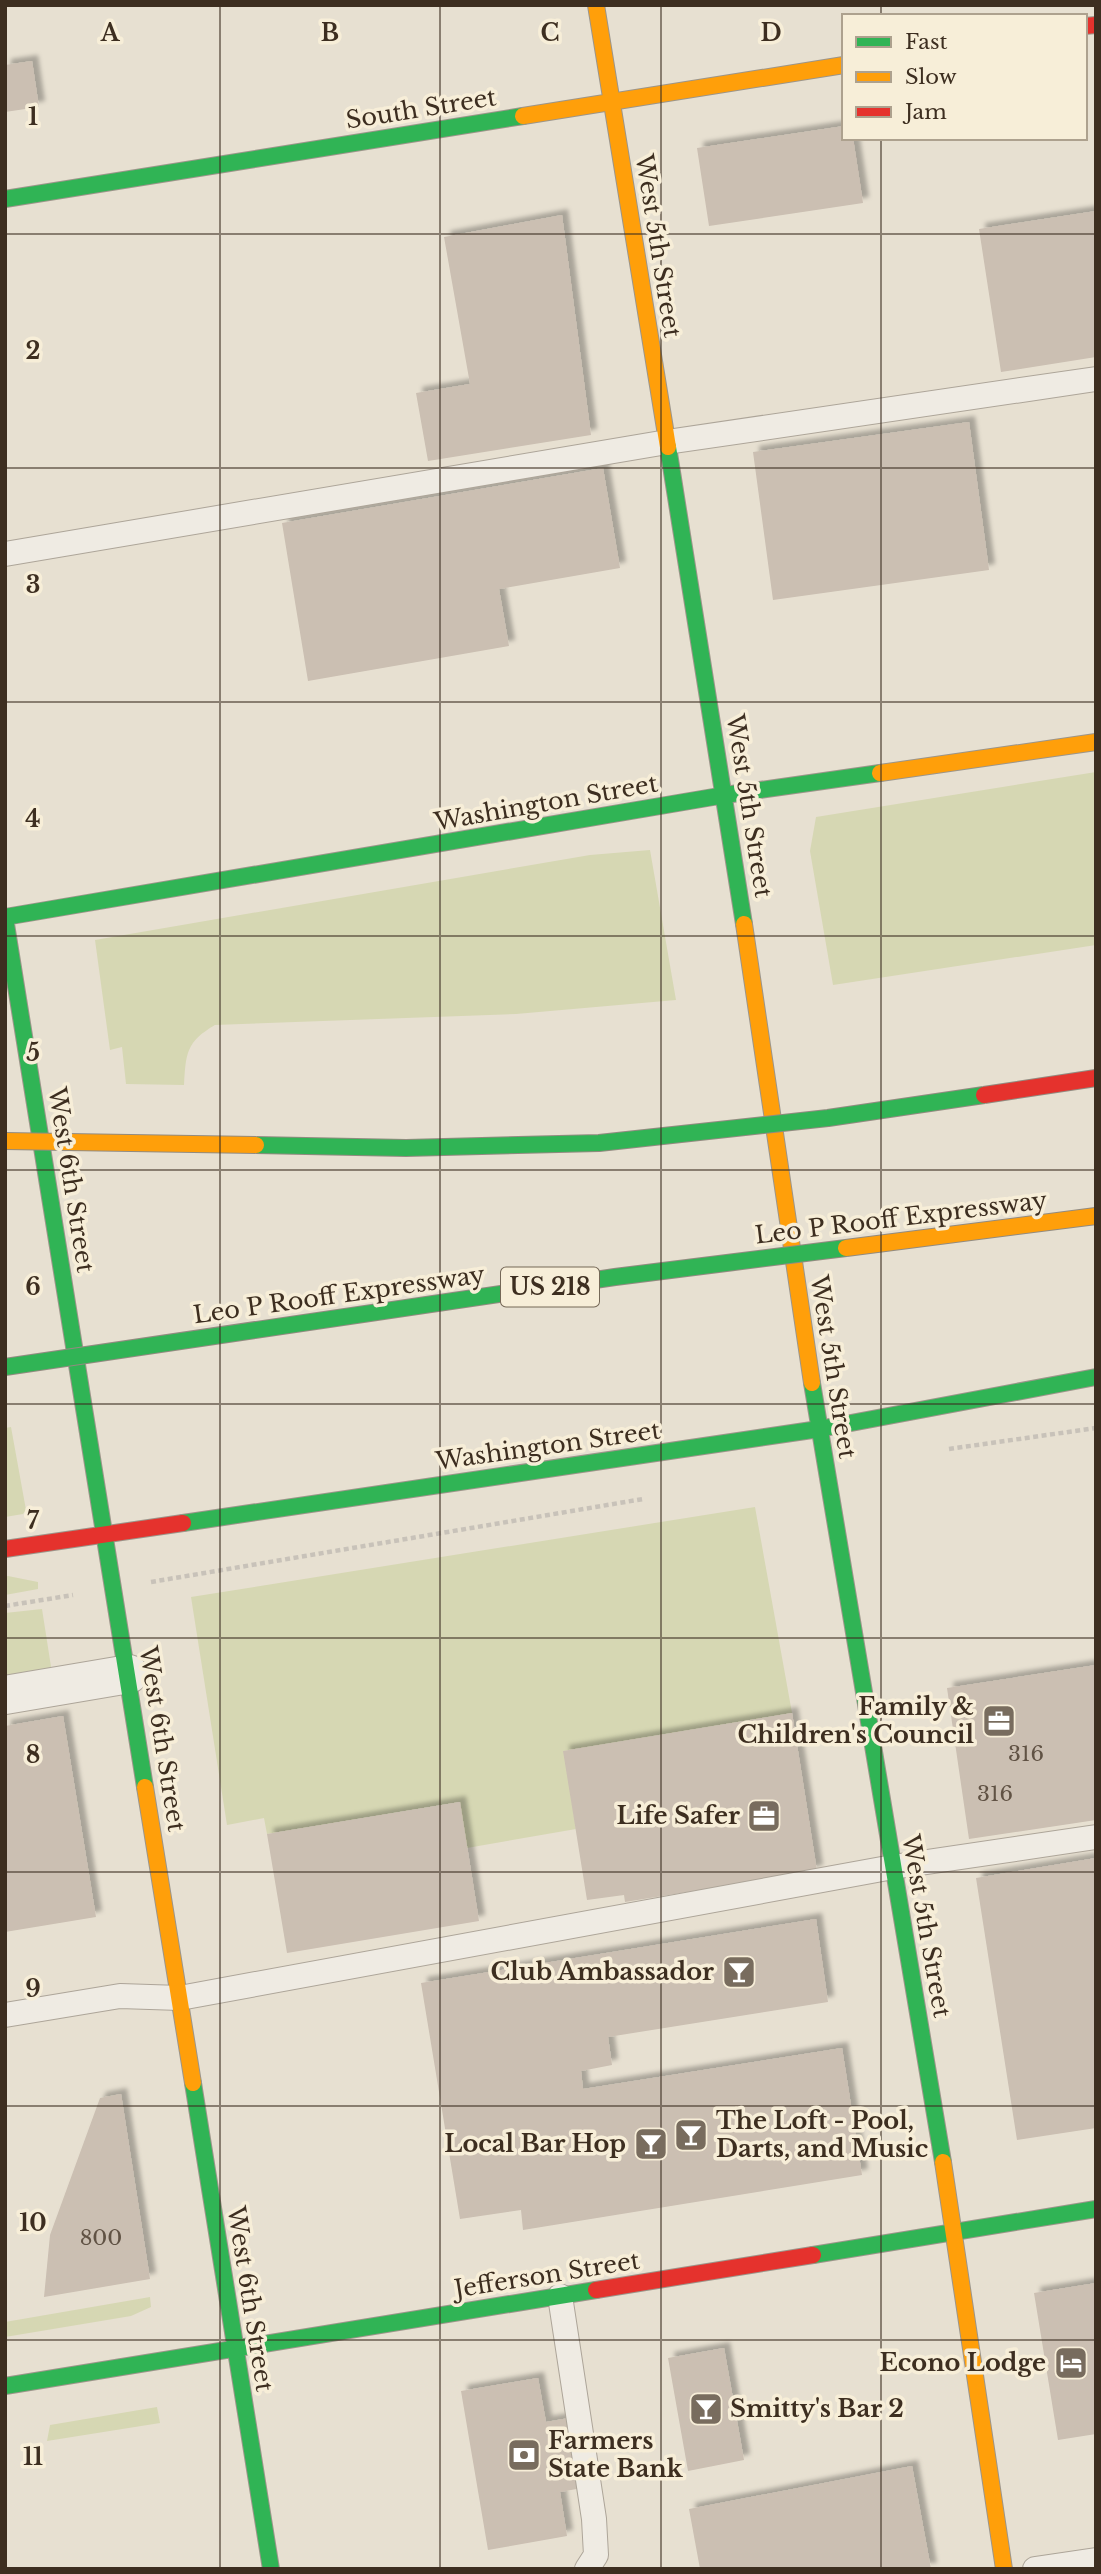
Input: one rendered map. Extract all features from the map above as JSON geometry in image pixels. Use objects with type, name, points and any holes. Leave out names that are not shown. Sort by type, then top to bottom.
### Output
[{"type":"main road","name":"West 5th Street","points":[[596,5],[725,795],[819,1429],[955,2232],[1004,2569]]},
{"type":"main road","name":"South Street","points":[[5,199],[842,65]]},
{"type":"main road","name":"Washington Street","points":[[5,917],[725,795],[1096,742]]},
{"type":"main road","name":"West 6th Street","points":[[5,917],[271,2569]]},
{"type":"main road","points":[[5,1141],[393,1148],[599,1143],[828,1118],[1096,1078]]},
{"type":"main road","name":"Leo P Rooff Expressway","points":[[5,1367],[615,1278],[1096,1216]]},
{"type":"main road","name":"Washington Street","points":[[5,1549],[819,1429],[1096,1377]]},
{"type":"main road","name":"Jefferson Street","points":[[5,2386],[1096,2209]]},
{"type":"street","points":[[5,1695],[129,1674]]},
{"type":"lane","points":[[5,554],[667,442],[1096,379]]},
{"type":"lane","points":[[5,2015],[120,1996],[180,1998],[893,1867],[1096,1837]]},
{"type":"lane","points":[[559,2296],[594,2519],[596,2555],[587,2569]]},
{"type":"lane","points":[[1035,2569],[1096,2560]]},
{"type":"path","points":[[937,1451],[1096,1428]]},
{"type":"path","points":[[5,1606],[648,1499]]},
{"type":"green space","points":[[1096,772],[1096,945],[833,985],[810,851],[816,817]]},
{"type":"green space","points":[[650,850],[676,1000],[516,1014],[215,1025],[198,1037],[189,1049],[184,1085],[126,1084],[122,1047],[110,1050],[95,940],[590,855]]},
{"type":"green space","points":[[11,1427],[26,1510],[23,1514],[5,1517],[5,1428]]},
{"type":"green space","points":[[755,1507],[792,1713],[564,1751],[576,1829],[467,1848],[459,1802],[267,1834],[264,1818],[227,1825],[191,1597]]},
{"type":"green space","points":[[5,1577],[38,1582],[38,1589],[5,1595]]},
{"type":"green space","points":[[42,1609],[52,1673],[5,1680],[5,1613]]},
{"type":"green space","points":[[150,2297],[151,2307],[131,2316],[5,2337],[5,2322]]},
{"type":"green space","points":[[157,2407],[160,2423],[47,2441],[50,2425]]},
{"type":"building","points":[[32,61],[39,107],[5,112],[5,65]]},
{"type":"building","points":[[842,126],[842,140],[853,140],[863,203],[709,226],[697,148]]},
{"type":"building","points":[[1096,211],[1096,357],[1001,372],[979,229]]},
{"type":"building","points":[[562,215],[591,435],[428,461],[416,393],[470,384],[444,237]]},
{"type":"building","points":[[969,422],[989,570],[773,600],[753,452]]},
{"type":"building","points":[[603,468],[620,568],[499,589],[509,646],[308,681],[282,523]]},
{"type":"building","points":[[1096,1665],[1096,1820],[969,1839],[947,1688]]},
{"type":"building","points":[[792,1713],[817,1871],[625,1902],[624,1895],[587,1900],[563,1751]]},
{"type":"building","points":[[63,1716],[96,1917],[5,1932],[5,1726]]},
{"type":"building","points":[[460,1802],[479,1921],[287,1953],[267,1834]]},
{"type":"building","points":[[1096,1858],[1096,2128],[1017,2140],[976,1878]]},
{"type":"building","points":[[816,1919],[828,2002],[608,2037],[612,2065],[581,2071],[583,2089],[842,2048],[862,2175],[523,2230],[521,2210],[460,2219],[421,1983]]},
{"type":"building","points":[[121,2094],[150,2279],[44,2297],[50,2235],[100,2098]]},
{"type":"building","name":"Econo Lodge","points":[[1096,2283],[1096,2434],[1058,2440],[1034,2293]]},
{"type":"building","name":"Smitty's Bar 2","points":[[724,2348],[744,2460],[688,2471],[668,2358]]},
{"type":"building","name":"Farmers State Bank","points":[[538,2378],[546,2422],[569,2418],[582,2488],[560,2492],[567,2536],[488,2550],[461,2391]]},
{"type":"building","points":[[912,2466],[931,2569],[700,2569],[689,2509]]},
{"type":"traffic: fast","points":[[5,199],[523,116]]},
{"type":"traffic: fast","points":[[668,447],[744,924]]},
{"type":"traffic: fast","points":[[5,917],[725,795],[880,773]]},
{"type":"traffic: fast","points":[[5,918],[145,1787]]},
{"type":"traffic: fast","points":[[256,1145],[406,1148],[599,1143],[828,1118],[984,1095]]},
{"type":"traffic: fast","points":[[5,1367],[615,1277],[846,1248]]},
{"type":"traffic: fast","points":[[183,1523],[819,1429],[1096,1377]]},
{"type":"traffic: fast","points":[[812,1383],[943,2162]]},
{"type":"traffic: fast","points":[[193,2083],[271,2569]]},
{"type":"traffic: fast","points":[[813,2255],[1096,2209]]},
{"type":"traffic: fast","points":[[5,2386],[596,2290]]},
{"type":"traffic: slow","points":[[596,5],[668,447]]},
{"type":"traffic: slow","points":[[523,116],[842,65]]},
{"type":"traffic: slow","points":[[880,773],[1096,742]]},
{"type":"traffic: slow","points":[[744,924],[812,1383]]},
{"type":"traffic: slow","points":[[5,1141],[256,1145]]},
{"type":"traffic: slow","points":[[846,1248],[1096,1216]]},
{"type":"traffic: slow","points":[[145,1787],[193,2083]]},
{"type":"traffic: slow","points":[[943,2162],[1004,2569]]},
{"type":"traffic: jam","points":[[1087,26],[1096,25]]},
{"type":"traffic: jam","points":[[984,1095],[1096,1078]]},
{"type":"traffic: jam","points":[[5,1549],[183,1523]]},
{"type":"traffic: jam","points":[[596,2290],[813,2255]]},
{"type":"place","name":"Family & Children's Council","points":[[999,1721]]},
{"type":"place","name":"Life Safer","points":[[764,1816]]},
{"type":"place","name":"Club Ambassador","points":[[739,1972]]},
{"type":"place","name":"The Loft - Pool, Darts, and Music","points":[[691,2135]]},
{"type":"place","name":"Local Bar Hop","points":[[651,2144]]},
{"type":"place","name":"Econo Lodge","points":[[1071,2363]]},
{"type":"place","name":"Smitty's Bar 2","points":[[706,2409]]},
{"type":"place","name":"Farmers State Bank","points":[[524,2455]]}]
